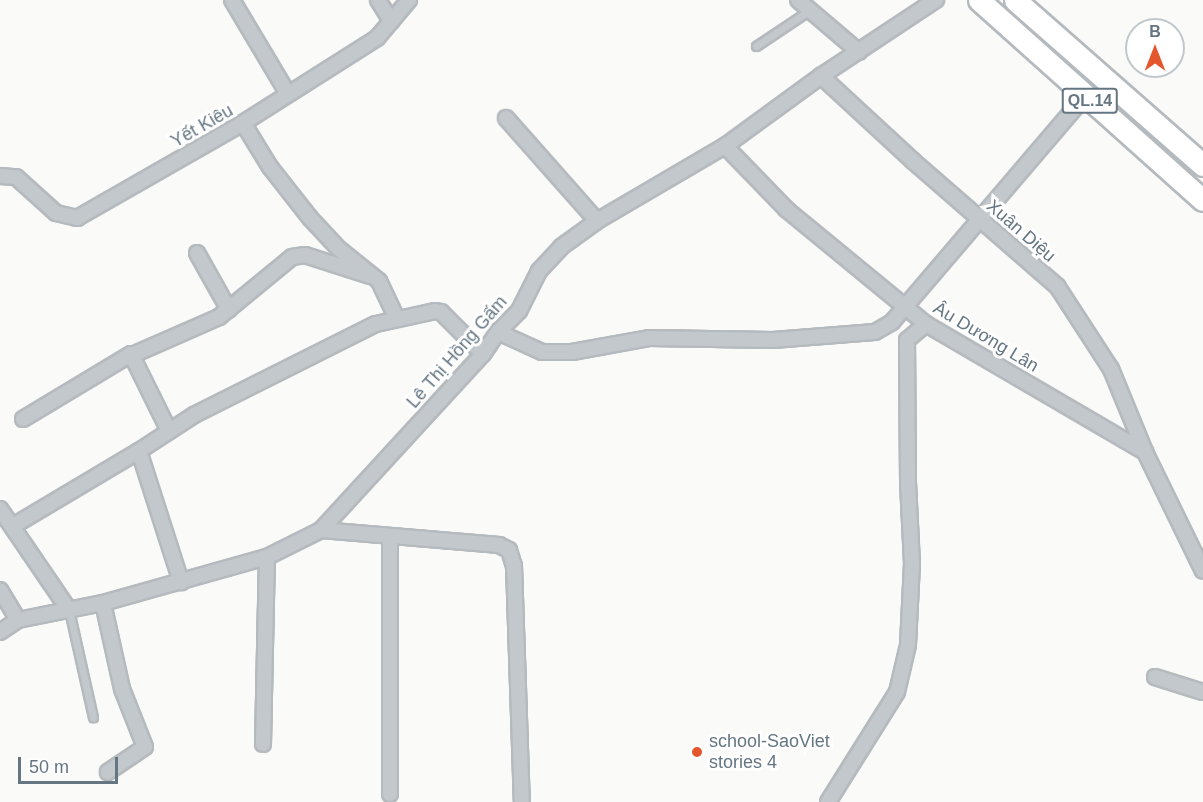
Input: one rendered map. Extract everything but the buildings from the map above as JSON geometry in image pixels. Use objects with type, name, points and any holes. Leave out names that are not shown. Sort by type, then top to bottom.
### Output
[{"type":"main road","name":"QL.14","points":[[979,0],[1203,200]]},
{"type":"main road","name":"QL.14","points":[[1015,0],[1203,165]]},
{"type":"street","points":[[232,0],[288,94]]},
{"type":"street","points":[[378,0],[392,21]]},
{"type":"street","name":"Yết Kiêu","points":[[0,176],[15,177],[56,213],[77,218],[243,123],[377,38],[409,0]]},
{"type":"street","points":[[798,0],[859,52]]},
{"type":"street","name":"Lê Thị Hồng Gấm","points":[[0,632],[18,620],[103,603],[267,557],[321,530],[483,354],[498,332],[519,310],[539,272],[561,247],[597,221],[724,146],[821,76],[936,0]]},
{"type":"street","name":"Xuân Diệu","points":[[821,76],[1057,286],[1111,369],[1145,452]]},
{"type":"street","points":[[498,332],[542,352],[572,352],[650,338],[724,341],[875,332],[892,322],[1085,96]]},
{"type":"street","points":[[506,118],[597,221]]},
{"type":"street","points":[[243,123],[270,167],[309,218],[339,249],[383,286],[397,319]]},
{"type":"street","name":"Âu Dương Lân","points":[[724,146],[786,209],[926,324],[1145,452]]},
{"type":"street","points":[[197,253],[229,310]]},
{"type":"street","points":[[137,353],[170,336],[201,327],[229,310],[292,257],[298,255],[370,276]]},
{"type":"street","points":[[13,526],[139,451],[194,415],[376,324],[435,310],[441,312],[483,354]]},
{"type":"street","points":[[828,802],[897,692],[908,645],[912,564],[908,481],[907,340],[926,324]]},
{"type":"street","points":[[24,419],[131,354],[169,431]]},
{"type":"street","points":[[139,451],[181,582]]},
{"type":"street","points":[[1145,452],[1203,571]]},
{"type":"street","points":[[0,509],[69,610]]},
{"type":"street","points":[[321,530],[390,538],[499,545],[509,550],[513,556],[522,802]]},
{"type":"street","points":[[390,538],[390,794]]},
{"type":"street","points":[[263,744],[267,557]]},
{"type":"street","points":[[0,590],[18,620]]},
{"type":"street","points":[[103,603],[122,689],[145,747],[108,772]]},
{"type":"street","points":[[1155,677],[1203,692]]},
{"type":"lane","points":[[756,46],[810,10]]},
{"type":"lane","points":[[69,610],[93,717]]},
{"type":"place","name":"school-SaoViet stories 4","points":[[697,752]]}]
